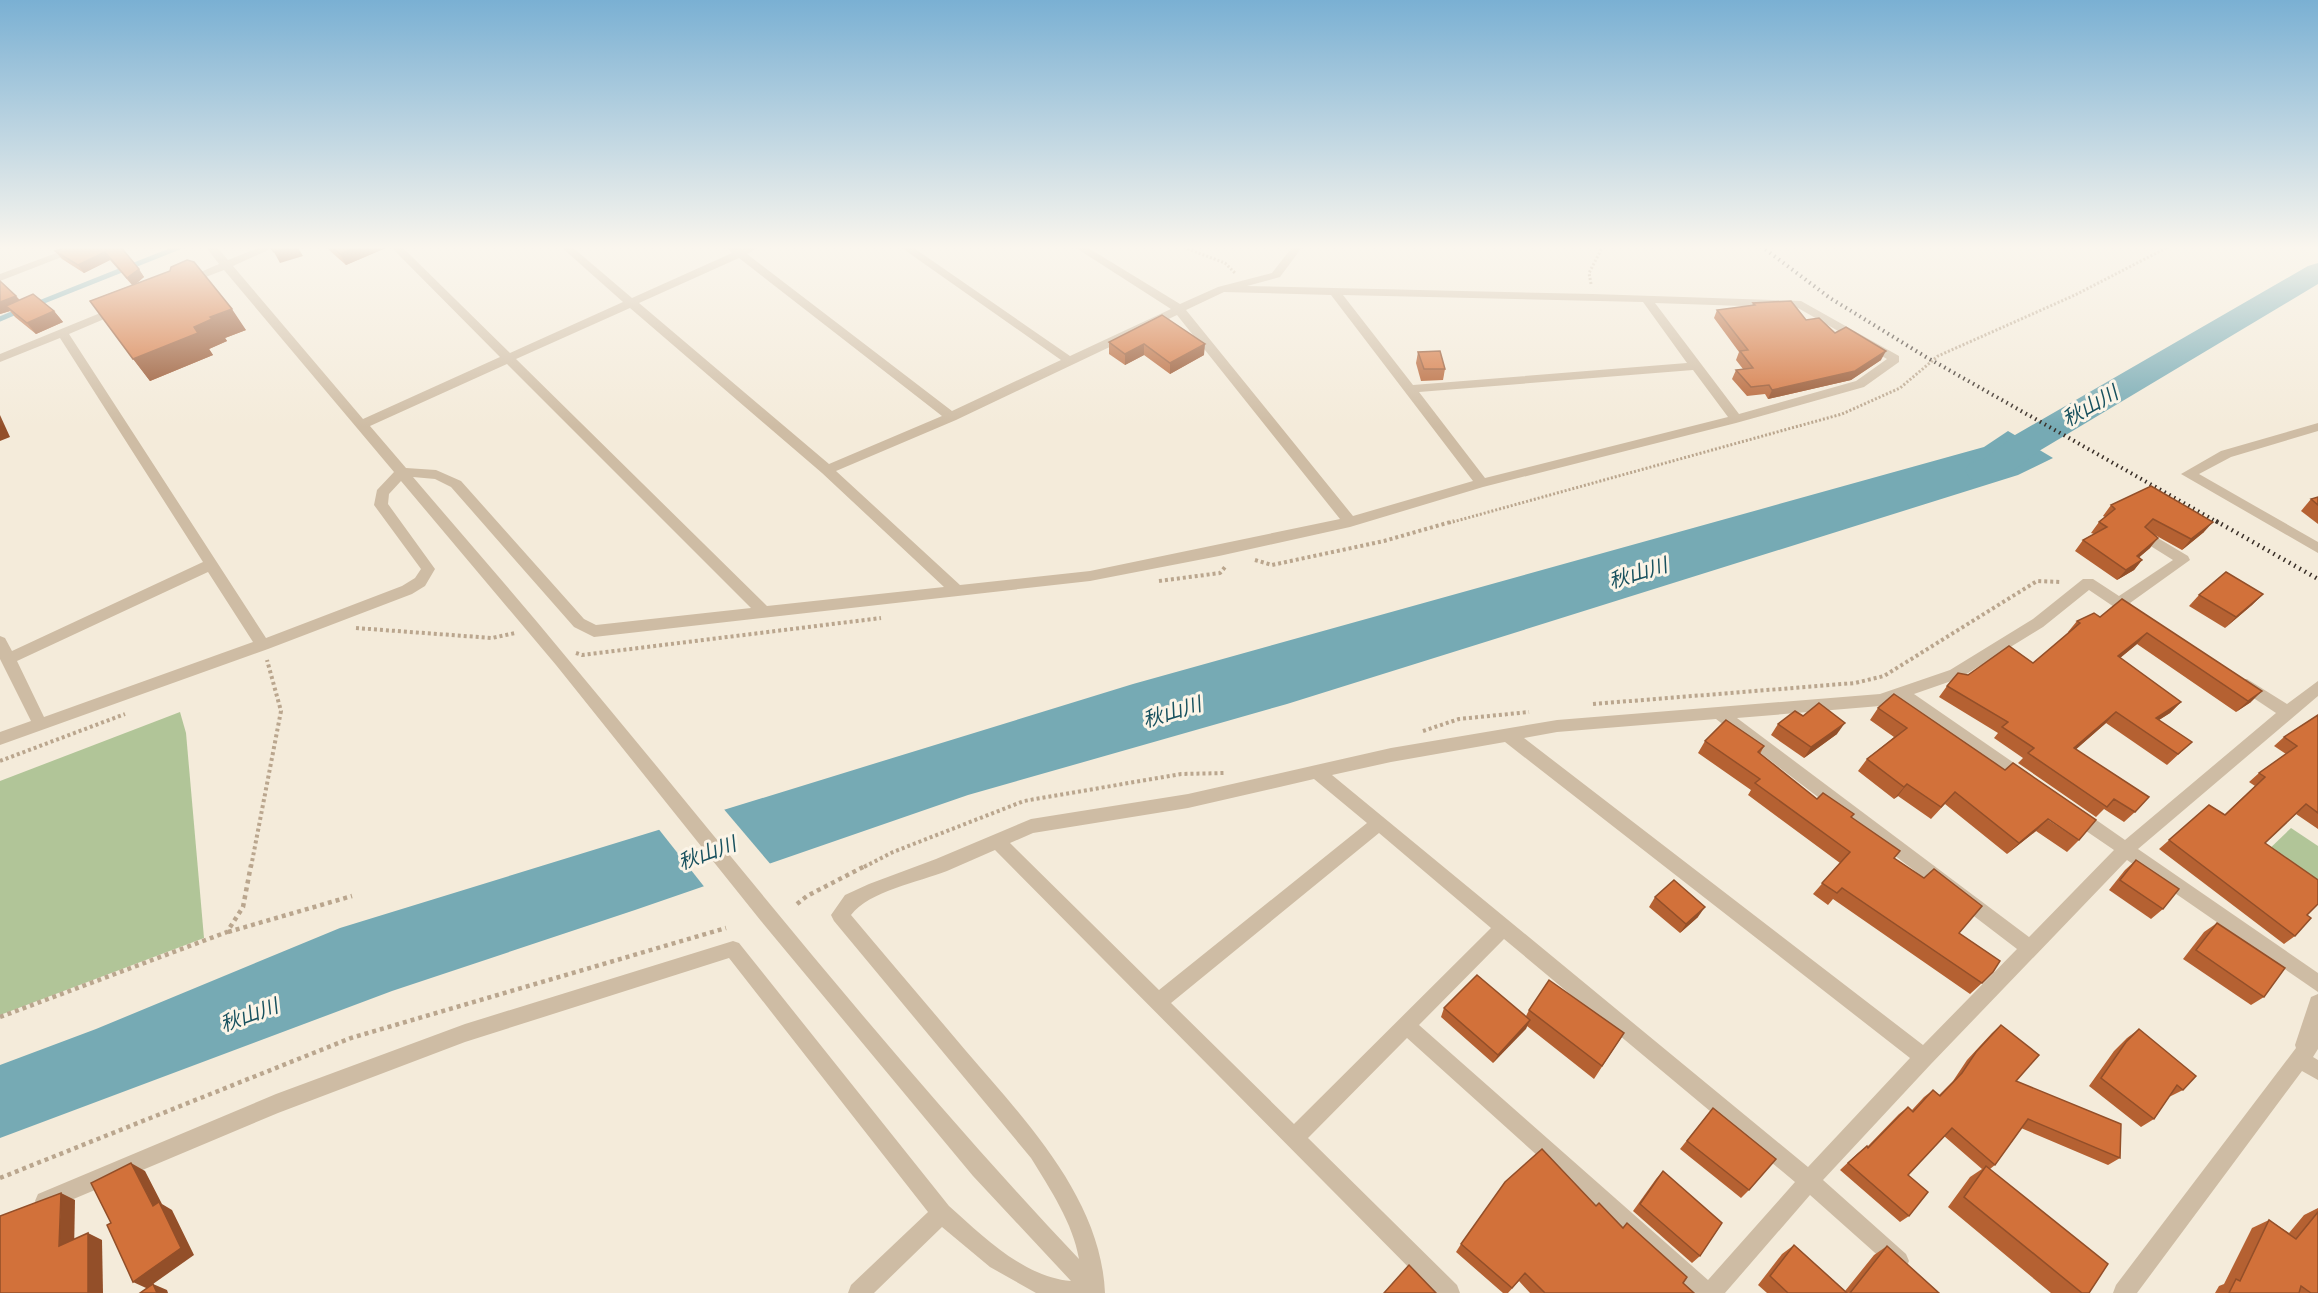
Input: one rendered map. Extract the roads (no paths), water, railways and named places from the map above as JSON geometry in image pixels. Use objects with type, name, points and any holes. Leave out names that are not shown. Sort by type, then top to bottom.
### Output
[{"type":"street","points":[[0,358],[125,306]]},
{"type":"street","points":[[261,306],[561,661],[762,908],[980,1169],[1095,1293]]},
{"type":"street","points":[[455,306],[764,612]]},
{"type":"street","points":[[361,425],[624,306]]},
{"type":"street","points":[[635,306],[827,470],[957,590]]},
{"type":"street","points":[[809,306],[951,417]]},
{"type":"street","points":[[991,306],[1068,360]]},
{"type":"street","points":[[1175,306],[1350,522]]},
{"type":"street","points":[[827,470],[951,417],[1185,306]]},
{"type":"street","points":[[1346,306],[1482,483]]},
{"type":"street","points":[[1652,306],[1736,419]]},
{"type":"street","points":[[0,739],[263,645],[407,590],[420,582],[428,568],[381,505],[382,493],[401,472],[443,475],[456,483],[579,623],[594,631],[1090,576],[1350,522],[1482,483],[1736,419],[1860,384],[1895,359],[1803,306]]},
{"type":"street","points":[[62,332],[263,645]]},
{"type":"street","points":[[1410,390],[1695,366]]},
{"type":"street","points":[[2316,545],[2188,474],[2226,454],[2318,426]]},
{"type":"street","points":[[2119,603],[2183,560],[2146,536]]},
{"type":"street","points":[[8,659],[212,564]]},
{"type":"street","points":[[1095,1293],[1087,1246],[1064,1194],[1038,1150],[840,915],[851,901],[875,889],[942,865],[1032,826],[1188,801],[1391,755],[1557,726],[1880,700],[1955,674],[2038,623],[2088,583],[2149,623]]},
{"type":"street","points":[[0,642],[40,724]]},
{"type":"street","points":[[2228,674],[2287,712]]},
{"type":"street","points":[[1406,1025],[1708,1293],[1924,1057],[2126,849],[2318,687]]},
{"type":"street","points":[[1901,693],[2038,788]]},
{"type":"street","points":[[1719,713],[2030,948]]},
{"type":"street","points":[[1508,735],[1924,1057]]},
{"type":"street","points":[[1317,772],[1809,1180],[1910,1270]]},
{"type":"street","points":[[2057,802],[2318,983]]},
{"type":"street","points":[[1158,1002],[1379,824]]},
{"type":"street","points":[[996,840],[1449,1293]]},
{"type":"street","points":[[1294,1138],[1504,927]]},
{"type":"street","points":[[22,1210],[276,1104],[454,1037],[733,949],[942,1212],[981,1248],[1023,1275],[1062,1291],[1095,1293]]},
{"type":"street","points":[[2299,1059],[2318,1003]]},
{"type":"street","points":[[2124,1293],[2318,1034]]},
{"type":"street","points":[[2299,1059],[2318,1046]]},
{"type":"street","points":[[2299,1059],[2318,1071]]},
{"type":"street","points":[[859,1293],[942,1212]]},
{"type":"water","points":[[2008,431],[2053,458],[2018,475],[1287,704],[968,795],[392,991],[0,1138],[0,1065],[96,1029],[340,928],[1133,684],[1984,447]]},
{"type":"waterway","name":"秋山川","points":[[1982,471],[1996,467],[2027,443],[2260,306]]},
{"type":"waterway","points":[[0,319],[21,310]]},
{"type":"railway","points":[[1844,306],[1926,357],[2219,523]]},
{"type":"railway","points":[[2216,521],[2318,579]]}]
